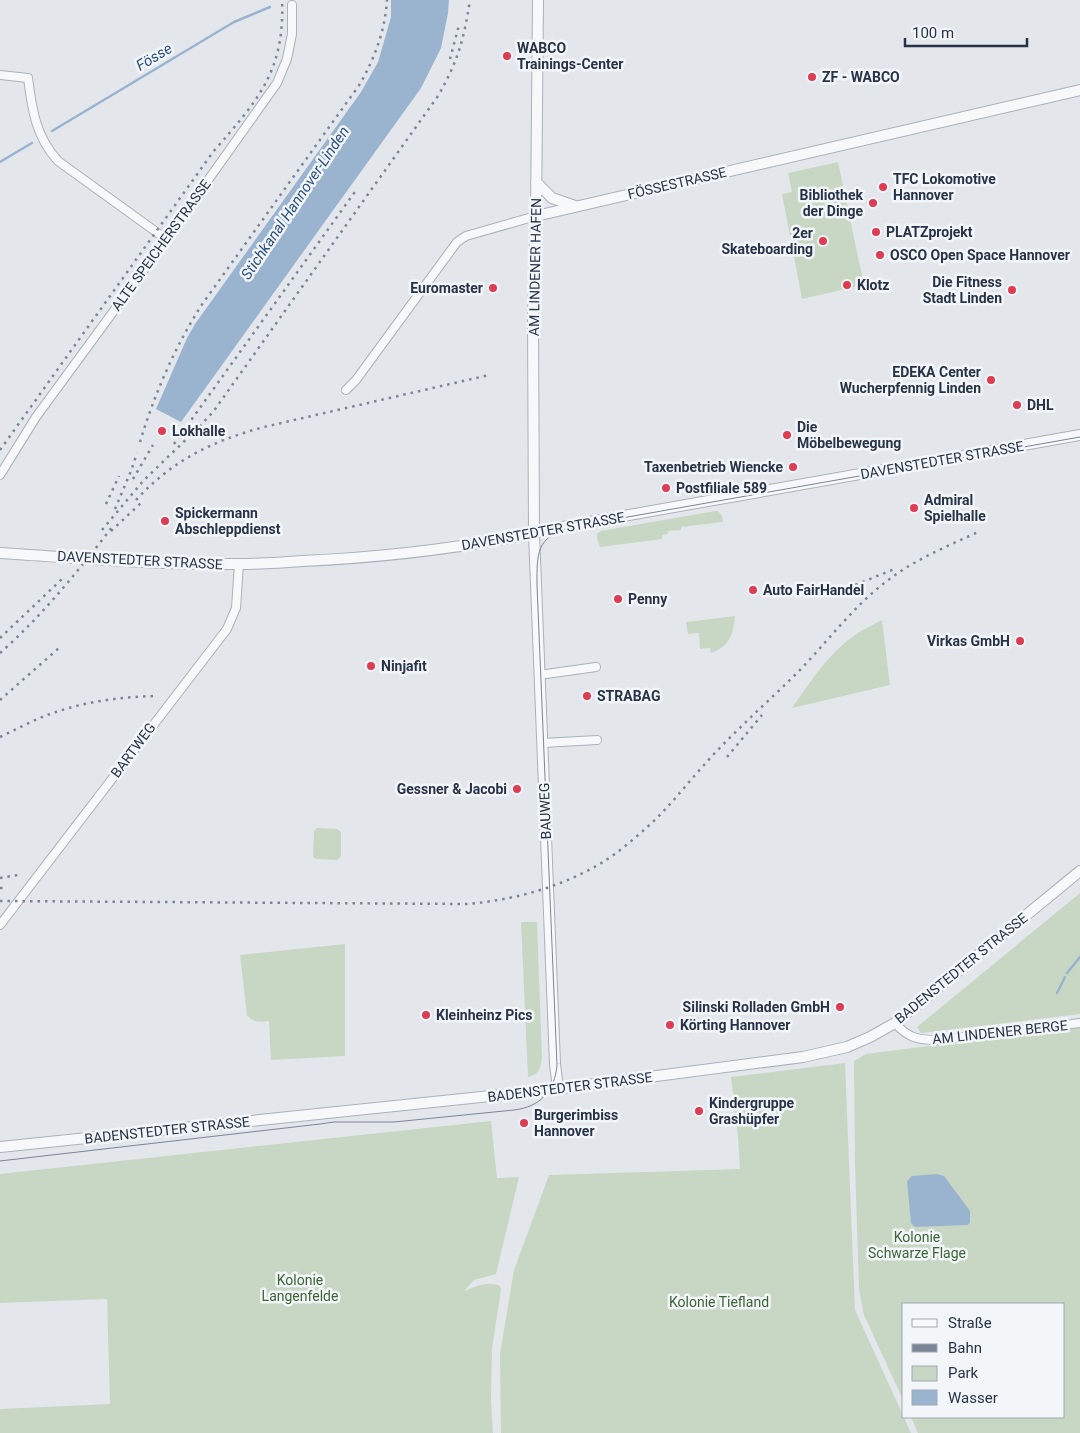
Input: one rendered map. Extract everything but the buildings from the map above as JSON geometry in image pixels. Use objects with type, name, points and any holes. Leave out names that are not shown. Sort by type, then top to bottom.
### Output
[{"type":"street","name":"AM LINDENER HAFEN","points":[[534,534],[534,317],[538,0]]},
{"type":"street","name":"ALTE SPEICHERSTRASSE","points":[[0,475],[36,417],[277,83],[287,59],[292,34],[292,5]]},
{"type":"street","points":[[0,75],[28,78],[38,132],[58,161],[166,239]]},
{"type":"street","name":"FÖSSESTRASSE","points":[[346,390],[356,380],[457,242],[466,236],[536,216],[1080,90]]},
{"type":"street","points":[[536,182],[552,198],[576,207]]},
{"type":"street","name":"DAVENSTEDTER STRASSE","points":[[0,553],[140,563],[240,564],[375,556],[441,549],[534,534],[568,526],[1080,435]]},
{"type":"street","name":"BAUWEG","points":[[534,534],[555,1064],[558,1089]]},
{"type":"street","name":"BARTWEG","points":[[0,925],[226,629],[236,608],[240,564]]},
{"type":"street","points":[[539,675],[596,667]]},
{"type":"street","points":[[543,743],[597,740]]},
{"type":"street","name":"BADENSTEDTER STRASSE","points":[[0,1147],[558,1089],[803,1057],[846,1047],[870,1037],[895,1023],[1080,871]]},
{"type":"street","name":"AM LINDENER BERGE","points":[[895,1023],[908,1035],[922,1040],[938,1040],[1080,1022]]},
{"type":"green space","name":"2er Skateboarding","points":[[838,162],[864,285],[802,299],[782,194],[792,192],[788,173]]},
{"type":"green space","points":[[718,511],[722,516],[723,522],[681,527],[681,530],[668,531],[668,534],[662,535],[662,539],[600,547],[597,538],[597,534],[601,531]]},
{"type":"green space","points":[[735,616],[732,634],[729,639],[722,647],[711,653],[710,648],[700,649],[699,633],[688,634],[686,622]]},
{"type":"green space","points":[[882,620],[890,685],[792,708],[820,668],[837,650],[858,633]]},
{"type":"green space","points":[[317,828],[337,829],[341,832],[341,857],[337,860],[316,859],[313,857],[314,831]]},
{"type":"green space","points":[[1080,893],[1080,1014],[921,1033],[917,1027]]},
{"type":"green space","points":[[521,922],[537,922],[542,1058],[539,1070],[528,1077]]},
{"type":"green space","points":[[345,944],[345,1056],[271,1060],[269,1021],[257,1021],[247,1015],[240,955]]},
{"type":"green space","name":"Kolonie Schwarze Flage","points":[[1080,1027],[1080,1433],[918,1433],[911,1418],[1065,1418],[1065,1303],[902,1303],[902,1398],[864,1315],[859,1289],[854,1061],[866,1054]]},
{"type":"green space","name":"Kolonie Tiefland","points":[[845,1063],[855,1310],[902,1413],[902,1418],[904,1418],[911,1433],[501,1433],[500,1354],[514,1270],[549,1175],[740,1169],[731,1077]]},
{"type":"green space","name":"Kolonie Langenfelde","points":[[491,1121],[497,1178],[519,1177],[496,1274],[474,1280],[464,1291],[490,1284],[500,1286],[501,1290],[492,1348],[491,1401],[493,1433],[0,1433],[0,1409],[110,1404],[107,1299],[0,1303],[0,1174]]},
{"type":"water","name":"Stichkanal Hannover-Linden","points":[[391,0],[449,0],[441,48],[421,88],[181,422],[156,409],[195,324],[361,92],[378,62],[391,17]]},
{"type":"water","points":[[937,1174],[944,1176],[970,1211],[970,1222],[968,1225],[915,1227],[911,1223],[907,1181],[912,1176]]},
{"type":"waterway","name":"Fösse","points":[[52,131],[234,22],[270,7]]},
{"type":"waterway","name":"Fösse","points":[[0,162],[32,143]]},
{"type":"waterway","points":[[1067,973],[1080,957]]},
{"type":"waterway","points":[[1057,993],[1065,977]]},
{"type":"tram line","points":[[0,1161],[334,1122],[394,1122],[514,1110],[539,1101],[553,1083],[557,1065],[537,585],[537,564],[545,541],[559,531],[571,527],[1080,437]]},
{"type":"railway","points":[[0,450],[213,152],[255,100],[265,84],[279,47],[282,25],[282,0]]},
{"type":"railway","points":[[140,442],[167,370],[193,319],[360,84],[378,44],[387,0]]},
{"type":"railway","points":[[102,530],[144,480],[213,412],[438,96],[451,72],[459,49],[470,0]]},
{"type":"railway","points":[[450,59],[459,25]]},
{"type":"railway","points":[[174,444],[357,189]]},
{"type":"railway","points":[[136,500],[179,463],[227,439],[264,427],[489,375]]},
{"type":"railway","points":[[133,479],[153,445]]},
{"type":"railway","points":[[115,509],[137,453]]},
{"type":"railway","points":[[106,504],[119,476]]},
{"type":"railway","points":[[111,531],[141,503]]},
{"type":"railway","points":[[0,653],[45,608],[113,526]]},
{"type":"railway","points":[[0,901],[467,904],[520,896],[571,879],[603,862],[653,822],[738,729],[798,672],[854,611],[878,588],[912,564],[978,532]]},
{"type":"railway","points":[[826,591],[855,585],[897,568]]},
{"type":"railway","points":[[0,638],[62,579]]},
{"type":"railway","points":[[0,700],[59,648]]},
{"type":"railway","points":[[0,737],[42,717],[68,708],[105,700],[155,696]]},
{"type":"railway","points":[[727,757],[762,715]]},
{"type":"railway","points":[[0,878],[18,875]]},
{"type":"place","name":"WABCO Trainings-Center","points":[[507,56]]},
{"type":"place","name":"ZF - WABCO","points":[[812,77]]},
{"type":"place","name":"TFC Lokomotive Hannover","points":[[883,187]]},
{"type":"place","name":"Bibliothek der Dinge","points":[[873,203]]},
{"type":"place","name":"PLATZprojekt","points":[[876,232]]},
{"type":"place","name":"2er Skateboarding","points":[[823,241]]},
{"type":"place","name":"OSCO Open Space Hannover","points":[[880,255]]},
{"type":"place","name":"Klotz","points":[[847,285]]},
{"type":"place","name":"Euromaster","points":[[493,288]]},
{"type":"place","name":"Die Fitness Stadt Linden","points":[[1012,290]]},
{"type":"place","name":"EDEKA Center Wucherpfennig Linden","points":[[991,380]]},
{"type":"place","name":"DHL","points":[[1017,405]]},
{"type":"place","name":"Lokhalle","points":[[162,431]]},
{"type":"place","name":"Die Möbelbewegung","points":[[787,435]]},
{"type":"place","name":"Taxenbetrieb Wiencke","points":[[793,467]]},
{"type":"place","name":"Postfiliale 589","points":[[666,488]]},
{"type":"place","name":"Admiral Spielhalle","points":[[914,508]]},
{"type":"place","name":"Spickermann Abschleppdienst","points":[[165,521]]},
{"type":"place","name":"Auto FairHandel","points":[[753,590]]},
{"type":"place","name":"Penny","points":[[618,599]]},
{"type":"place","name":"Virkas GmbH","points":[[1020,641]]},
{"type":"place","name":"Ninjafit","points":[[371,666]]},
{"type":"place","name":"STRABAG","points":[[587,696]]},
{"type":"place","name":"Gessner & Jacobi","points":[[517,789]]},
{"type":"place","name":"Silinski Rolladen GmbH","points":[[840,1007]]},
{"type":"place","name":"Kleinheinz Pics","points":[[426,1015]]},
{"type":"place","name":"Körting Hannover","points":[[670,1025]]},
{"type":"place","name":"Kindergruppe Grashüpfer","points":[[699,1111]]},
{"type":"place","name":"Burgerimbiss Hannover","points":[[524,1123]]}]
